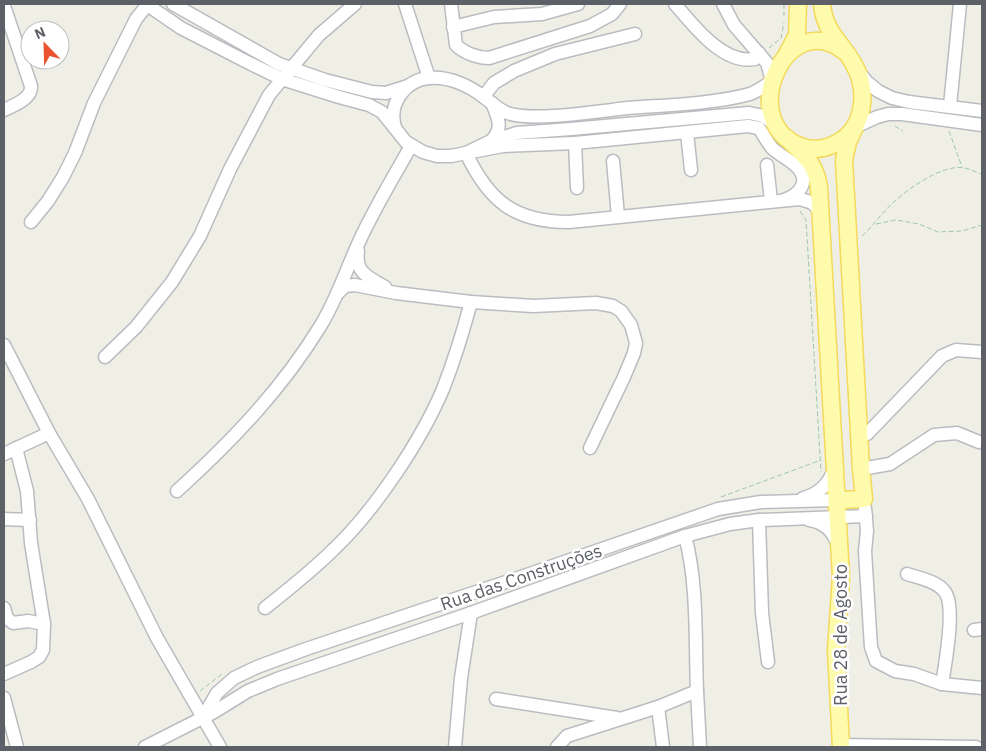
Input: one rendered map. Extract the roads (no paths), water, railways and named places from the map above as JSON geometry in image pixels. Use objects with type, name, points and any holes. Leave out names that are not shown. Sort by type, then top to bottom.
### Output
[{"type":"main road","points":[[798,4],[797,35],[772,80],[770,100],[776,125],[810,160],[818,177]]},
{"type":"main road","points":[[822,4],[824,19],[829,30],[857,70],[862,85],[863,100],[860,114],[848,142],[844,160],[864,499]]},
{"type":"main road","points":[[788,54],[806,43],[821,41],[837,46],[844,52]]},
{"type":"main road","points":[[787,138],[808,148],[825,148],[837,143],[855,127]]},
{"type":"main road","name":"Rua 28 de Agosto","points":[[818,177],[821,217],[828,460],[837,500],[840,554],[841,602],[836,650],[841,746]]},
{"type":"main road","name":"Rua das Construções","points":[[837,500],[864,499]]},
{"type":"street","points":[[31,222],[48,201],[76,153],[94,103],[136,19],[147,4],[198,37],[282,79],[369,105],[382,112],[397,132],[411,146],[437,156],[451,156],[503,146],[687,133],[748,126],[759,128],[772,147],[799,168],[802,174],[804,180],[802,187],[796,194],[784,200]]},
{"type":"street","points":[[173,4],[280,64],[340,84],[372,92],[386,92],[429,78],[445,78],[462,84],[488,99],[508,114],[541,116],[735,97],[756,92],[772,80],[767,63],[734,25],[723,4]]},
{"type":"street","points":[[105,356],[136,327],[172,282],[200,236],[230,170],[269,95],[319,35],[354,4]]},
{"type":"street","points":[[405,4],[429,78]]},
{"type":"street","points":[[452,4],[456,45],[460,49],[478,57],[489,58],[590,26],[612,14],[620,4]]},
{"type":"street","points":[[453,27],[494,18],[542,14],[578,4]]},
{"type":"street","points":[[675,4],[707,40],[719,48],[740,59],[755,59],[760,53]]},
{"type":"street","points":[[950,106],[960,4]]},
{"type":"street","points":[[4,6],[31,86],[31,92],[28,96],[4,110]]},
{"type":"street","points":[[491,141],[497,134],[499,127],[498,117],[488,99],[494,83],[555,54],[635,34]]},
{"type":"street","points":[[760,53],[773,58],[788,54]]},
{"type":"street","points":[[857,70],[866,82],[892,98],[909,102],[982,111]]},
{"type":"street","points":[[397,132],[393,119],[394,106],[397,99],[408,86]]},
{"type":"street","points":[[466,153],[491,141],[517,133],[570,130],[749,113],[763,116],[776,125]]},
{"type":"street","points":[[855,127],[888,114],[902,114],[982,125]]},
{"type":"street","points":[[687,133],[690,170]]},
{"type":"street","points":[[575,142],[578,188]]},
{"type":"street","points":[[178,491],[223,449],[278,389],[322,324],[378,204],[411,146]]},
{"type":"street","points":[[466,153],[475,172],[487,190],[503,205],[522,215],[554,222],[784,200],[800,205],[812,203],[818,208],[821,217]]},
{"type":"street","points":[[613,161],[618,216]]},
{"type":"street","points":[[767,165],[771,201]]},
{"type":"street","points":[[800,205],[816,185],[818,177]]},
{"type":"street","points":[[358,244],[357,261],[360,270],[396,293]]},
{"type":"street","points":[[338,293],[345,286],[355,285],[396,293],[471,302],[533,306],[604,304],[613,306],[626,317],[634,333],[636,343],[634,353],[590,448]]},
{"type":"street","points":[[265,608],[336,548],[367,512],[395,474],[420,433],[442,391],[459,347],[471,302]]},
{"type":"street","points":[[4,345],[49,433],[88,499],[157,638],[220,747]]},
{"type":"street","points":[[867,434],[942,356],[956,350],[982,352]]},
{"type":"street","points":[[4,454],[49,433]]},
{"type":"street","points":[[861,469],[890,464],[934,436],[957,434],[979,442]]},
{"type":"street","points":[[4,674],[39,657],[43,650],[44,624],[31,543],[27,490],[16,448]]},
{"type":"street","points":[[791,500],[807,497],[821,489],[831,477],[828,460]]},
{"type":"street","points":[[864,499],[867,531],[865,551],[869,614],[872,647],[876,661],[895,671],[914,674],[942,684],[982,688]]},
{"type":"street","name":"Rua das Construções","points":[[203,717],[224,685],[256,667],[718,509],[761,502],[837,500]]},
{"type":"street","name":"Rua das Construções","points":[[149,746],[248,691],[270,682],[471,613],[685,536],[730,524],[759,520],[866,516]]},
{"type":"street","points":[[789,518],[814,520],[824,525],[834,537],[840,554]]},
{"type":"street","points":[[4,519],[30,520]]},
{"type":"street","points":[[759,520],[762,612],[768,662]]},
{"type":"street","points":[[685,536],[691,568],[693,594],[700,747]]},
{"type":"street","points":[[907,574],[938,586],[946,593],[949,601],[947,646],[942,684]]},
{"type":"street","points":[[4,608],[7,618],[13,623],[28,621],[44,624]]},
{"type":"street","points":[[455,747],[461,678],[471,613]]},
{"type":"street","points":[[557,747],[567,736],[658,707],[697,691]]},
{"type":"street","points":[[4,698],[8,730],[17,747]]},
{"type":"street","points":[[496,699],[621,719]]},
{"type":"street","points":[[658,707],[663,747]]},
{"type":"street","points":[[841,746],[976,747]]}]
